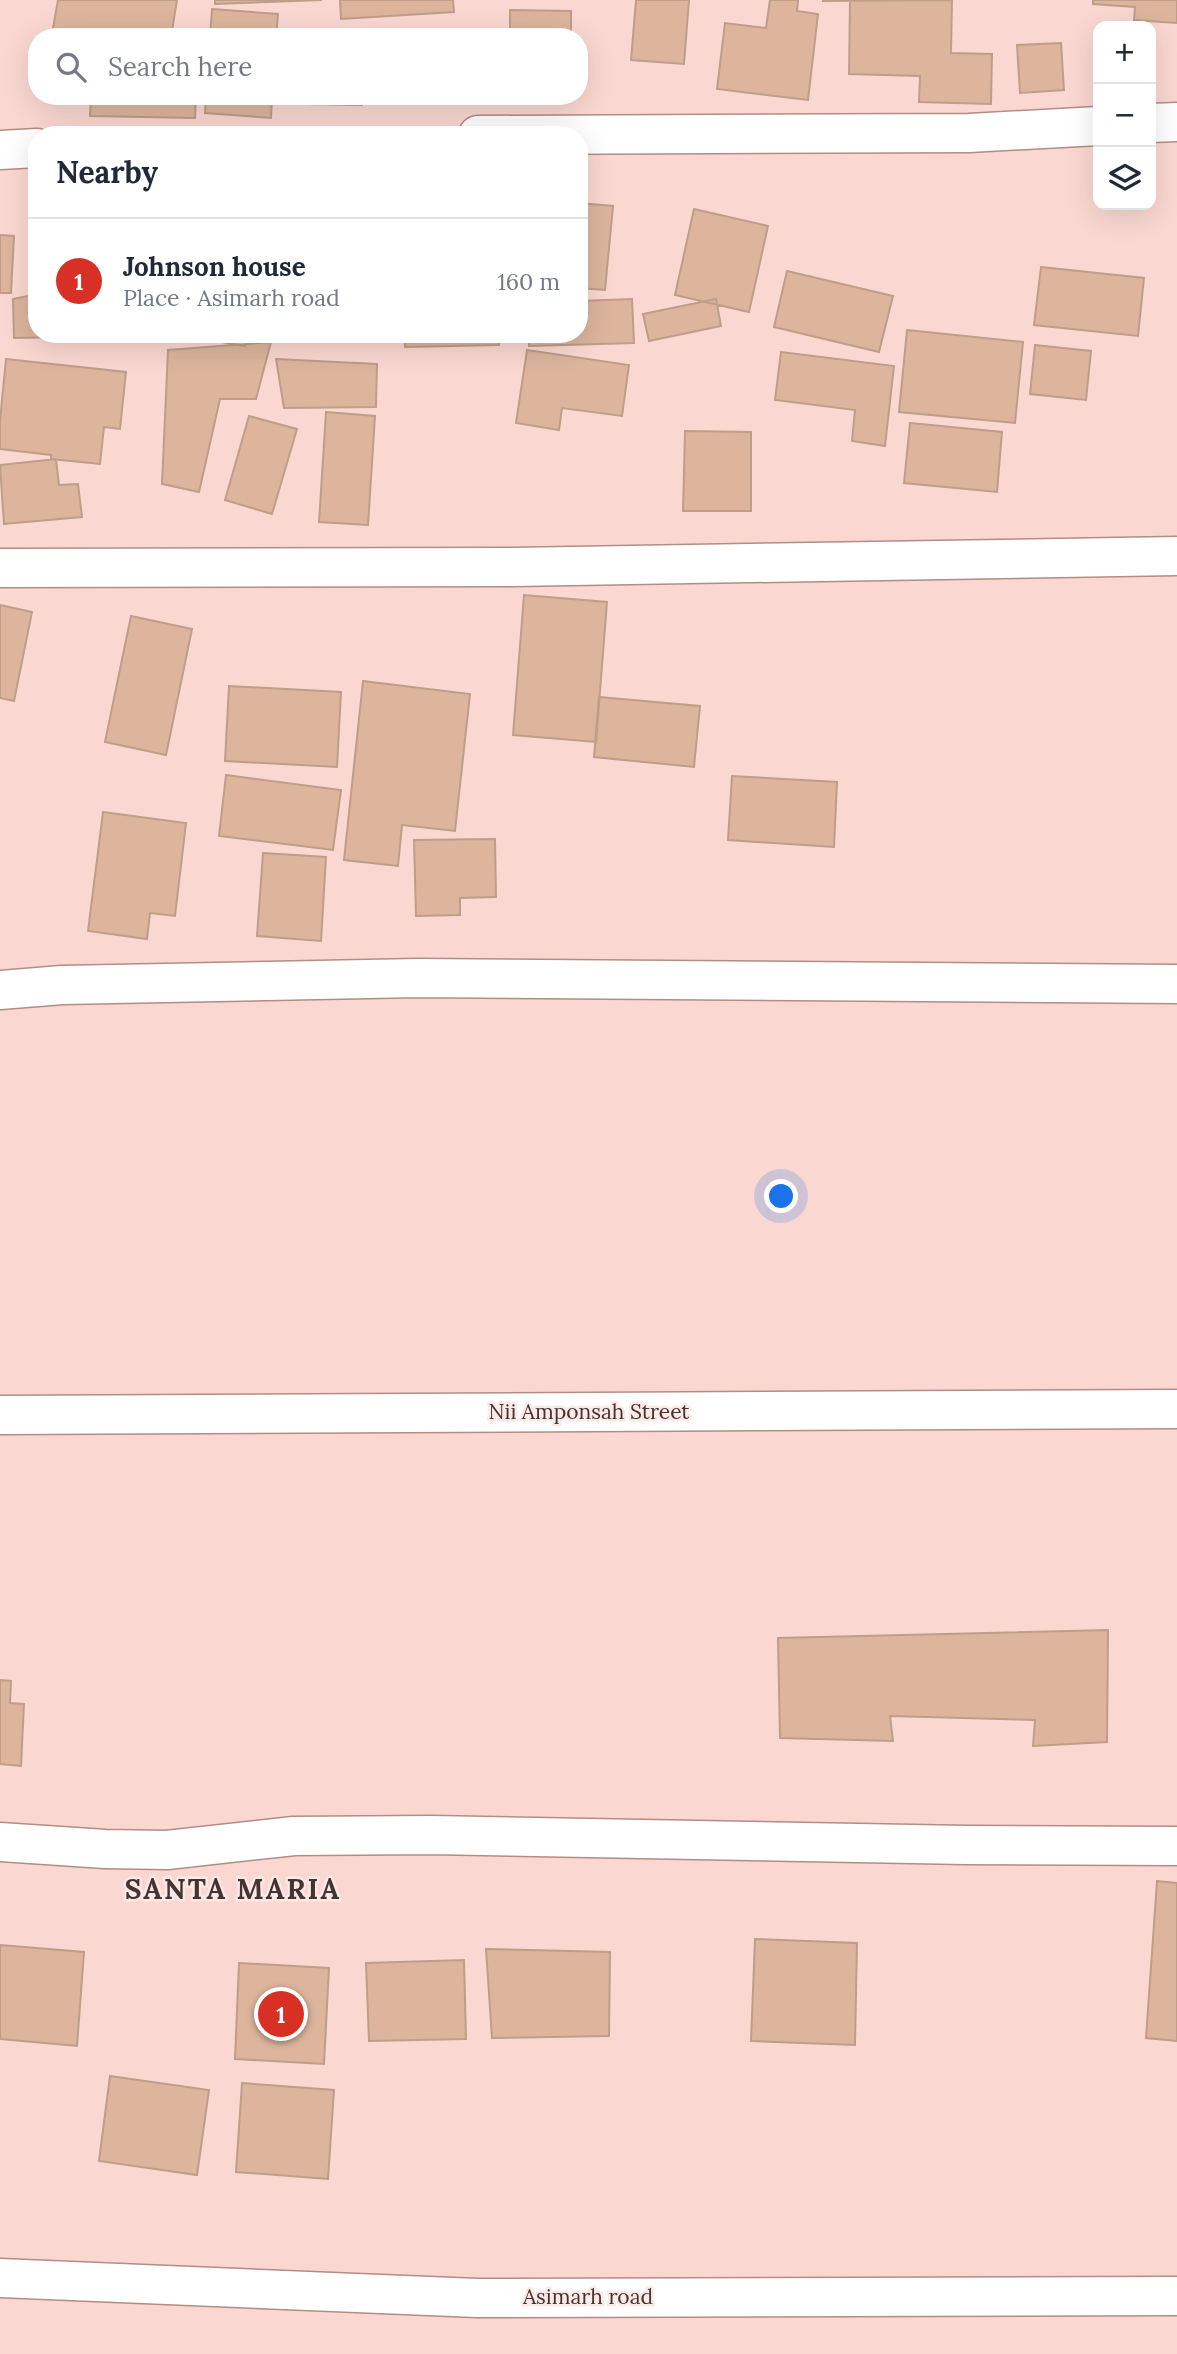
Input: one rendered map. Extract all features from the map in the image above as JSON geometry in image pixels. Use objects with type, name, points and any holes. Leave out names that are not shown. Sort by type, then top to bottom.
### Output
[{"type":"street","points":[[1156,124],[1177,122]]},
{"type":"street","points":[[588,135],[969,133],[1093,126]]},
{"type":"street","points":[[0,150],[28,148]]},
{"type":"street","points":[[0,568],[513,567],[1177,556]]},
{"type":"street","points":[[0,990],[62,985],[418,978],[1177,984]]},
{"type":"street","name":"Nii Amponsah Street","points":[[0,1415],[1177,1409]]},
{"type":"street","points":[[0,1842],[167,1850],[294,1836],[431,1835],[1177,1846]]},
{"type":"street","name":"Asimarh road","points":[[0,2278],[477,2298],[1177,2296]]},
{"type":"building","points":[[58,0],[177,0],[172,28],[53,28]]},
{"type":"building","points":[[215,0],[322,0],[215,4]]},
{"type":"building","points":[[340,0],[453,0],[454,12],[341,19]]},
{"type":"building","points":[[636,0],[689,0],[684,64],[631,60]]},
{"type":"building","points":[[770,0],[798,0],[797,11],[818,14],[808,100],[717,89],[725,23],[766,28]]},
{"type":"building","points":[[952,0],[951,53],[992,54],[991,104],[919,102],[920,76],[849,74],[850,1],[822,1]]},
{"type":"building","points":[[1093,0],[1177,0],[1177,23],[1134,20],[1135,7],[1093,4]]},
{"type":"building","points":[[212,9],[278,14],[277,28],[211,28]]},
{"type":"building","points":[[510,10],[571,11],[571,28],[510,28]]},
{"type":"building","points":[[1061,43],[1064,90],[1020,93],[1017,45]]},
{"type":"building","points":[[91,105],[196,105],[195,118],[90,116]]},
{"type":"building","points":[[205,105],[272,105],[271,118],[205,113]]},
{"type":"building","points":[[588,204],[613,206],[605,290],[588,289]]},
{"type":"building","points":[[694,209],[768,226],[749,312],[675,295]]},
{"type":"building","points":[[0,235],[14,236],[11,293],[0,293]]},
{"type":"building","points":[[1041,267],[1144,278],[1138,336],[1034,325]]},
{"type":"building","points":[[787,271],[893,296],[879,352],[774,327]]},
{"type":"building","points":[[28,296],[28,338],[14,338],[13,299]]},
{"type":"building","points":[[632,299],[634,343],[529,346],[529,343],[588,343],[588,301]]},
{"type":"building","points":[[716,299],[721,326],[649,341],[643,314]]},
{"type":"building","points":[[907,330],[1023,342],[1015,423],[899,412]]},
{"type":"building","points":[[271,343],[256,399],[220,399],[199,492],[162,484],[168,350]]},
{"type":"building","points":[[405,343],[499,345],[405,347]]},
{"type":"building","points":[[1035,345],[1091,351],[1086,400],[1030,394]]},
{"type":"building","points":[[527,350],[629,365],[622,416],[562,408],[559,430],[516,423]]},
{"type":"building","points":[[781,352],[894,366],[885,446],[852,441],[855,410],[775,400]]},
{"type":"building","points":[[6,359],[126,372],[120,429],[104,427],[100,464],[51,459],[51,455],[0,449]]},
{"type":"building","points":[[276,359],[377,364],[376,407],[284,408]]},
{"type":"building","points":[[326,412],[375,416],[368,525],[319,522]]},
{"type":"building","points":[[249,416],[297,429],[272,514],[225,500]]},
{"type":"building","points":[[910,423],[1002,432],[997,492],[904,483]]},
{"type":"building","points":[[685,431],[751,432],[751,511],[683,511]]},
{"type":"building","points":[[56,459],[59,485],[78,484],[82,517],[4,524],[0,465]]},
{"type":"building","points":[[524,595],[607,602],[596,742],[513,735]]},
{"type":"building","points":[[0,605],[32,612],[14,701],[0,698]]},
{"type":"building","points":[[131,616],[192,629],[166,755],[105,742]]},
{"type":"building","points":[[363,681],[470,694],[455,831],[402,825],[398,866],[344,860]]},
{"type":"building","points":[[229,686],[341,692],[337,767],[225,761]]},
{"type":"building","points":[[599,697],[700,706],[694,767],[594,757]]},
{"type":"building","points":[[226,775],[341,790],[333,850],[219,836]]},
{"type":"building","points":[[732,776],[837,782],[834,847],[728,840]]},
{"type":"building","points":[[103,812],[186,823],[175,916],[150,913],[147,939],[88,931]]},
{"type":"building","points":[[495,839],[496,897],[460,898],[460,915],[416,916],[414,840]]},
{"type":"building","points":[[263,853],[326,857],[321,941],[257,936]]},
{"type":"building","points":[[1108,1630],[1107,1742],[1033,1746],[1035,1720],[890,1716],[893,1741],[780,1738],[778,1638]]},
{"type":"building","points":[[0,1680],[11,1681],[10,1703],[24,1704],[21,1766],[0,1764]]},
{"type":"building","points":[[1157,1881],[1177,1883],[1177,2041],[1146,2038]]},
{"type":"building","points":[[755,1939],[857,1943],[855,2045],[751,2041]]},
{"type":"building","points":[[0,1945],[84,1952],[77,2046],[0,2039]]},
{"type":"building","points":[[486,1949],[610,1952],[609,2036],[492,2038]]},
{"type":"building","points":[[464,1960],[466,2039],[369,2041],[366,1963]]},
{"type":"building","points":[[239,1963],[329,1968],[324,2064],[235,2059]]},
{"type":"building","points":[[110,2076],[209,2090],[197,2175],[99,2161]]},
{"type":"building","points":[[242,2083],[334,2090],[328,2179],[236,2172]]},
{"type":"place","name":"Johnson house","points":[[281,2014]]},
{"type":"district","name":"SANTA MARIA","points":[[233,1889]]}]
